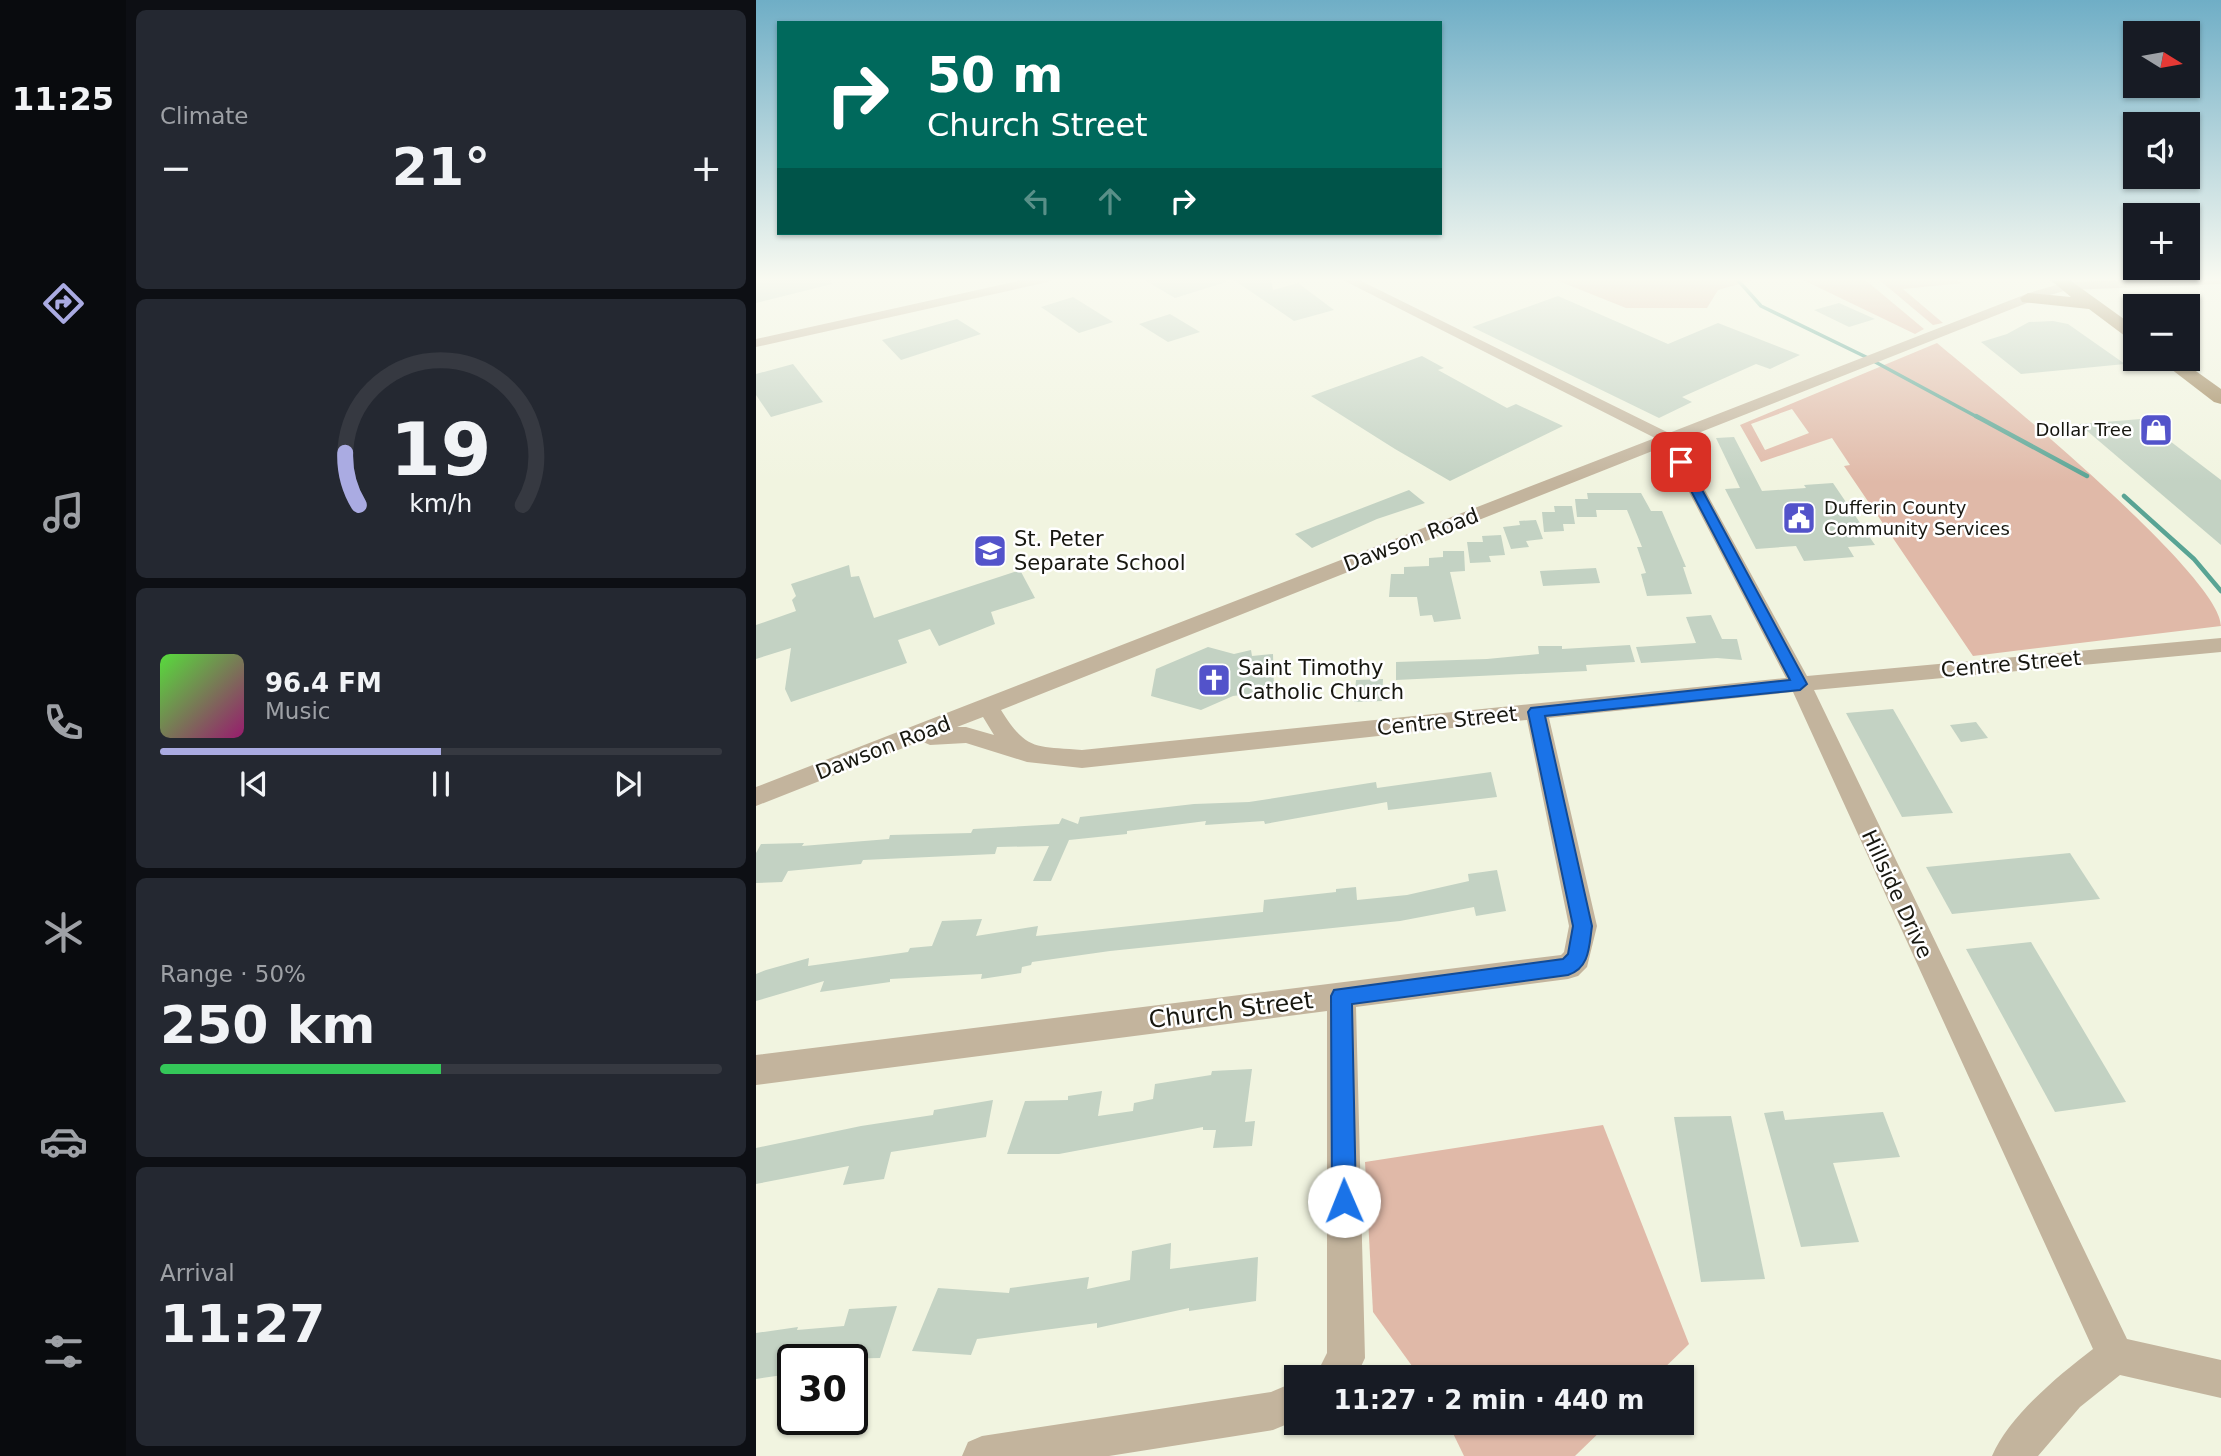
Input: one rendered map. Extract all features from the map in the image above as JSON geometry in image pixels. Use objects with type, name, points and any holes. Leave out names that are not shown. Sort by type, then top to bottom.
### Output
[{"type":"main road","points":[[2184,371],[2221,398]]},
{"type":"street","points":[[1482,346],[1669,439]]},
{"type":"street","name":"Dawson Road","points":[[756,797],[1904,346]]},
{"type":"street","name":"Hillside Drive","points":[[1669,439],[1800,684],[2115,1355]]},
{"type":"street","name":"Centre Street","points":[[903,741],[966,734],[1027,754],[1082,760],[1800,684],[2221,645]]},
{"type":"street","points":[[988,706],[1007,738],[1027,754]]},
{"type":"street","name":"Church Street","points":[[756,1070],[1568,967],[1577,958],[1583,926],[1536,712]]},
{"type":"street","points":[[1341,996],[1346,1358],[1342,1365]]},
{"type":"street","points":[[2012,1456],[2066,1393],[2115,1355],[2221,1379]]},
{"type":"street","points":[[982,1456],[1273,1411],[1284,1406]]},
{"type":"shaded area","points":[[1930,346],[1940,346],[2097,480],[2144,525],[2183,566],[2211,601],[2221,626],[1973,656],[1844,466],[1850,465],[1832,438],[1761,462],[1740,425]],"holes":[[[1792,409],[1809,433],[1765,450],[1751,424]]]},
{"type":"shaded area","points":[[1603,1125],[1689,1344],[1667,1365],[1411,1365],[1373,1312],[1365,1162]]},
{"type":"shaded area","points":[[1454,1435],[1597,1435],[1575,1456],[1464,1456]]},
{"type":"building","points":[[888,346],[944,346],[901,360]]},
{"type":"building","points":[[1511,346],[1777,346],[1800,355],[1770,369],[1756,364],[1682,397],[1692,402],[1659,418]]},
{"type":"building","points":[[1986,346],[2099,346],[2123,364],[2021,374]]},
{"type":"building","points":[[1422,356],[1444,368],[1438,370],[1507,408],[1516,404],[1563,426],[1450,481],[1311,396]]},
{"type":"building","points":[[793,364],[823,402],[771,417],[756,395],[756,374]]},
{"type":"building","points":[[2141,419],[2221,480],[2221,545],[2079,424]]},
{"type":"building","name":"Dufferin County Community Services","points":[[1734,437],[1762,491],[1833,483],[1875,545],[1848,547],[1854,557],[1804,561],[1796,546],[1756,549],[1725,489],[1740,488],[1716,438]]},
{"type":"building","points":[[1409,490],[1425,503],[1377,519],[1312,548],[1295,534]]},
{"type":"building","points":[[1587,493],[1641,493],[1651,511],[1662,511],[1686,567],[1683,567],[1692,594],[1647,596],[1641,574],[1646,573],[1637,547],[1642,547],[1627,510],[1596,510],[1597,517],[1577,517],[1575,499],[1588,499]]},
{"type":"building","points":[[1554,506],[1572,506],[1575,524],[1563,524],[1564,531],[1544,532],[1542,512],[1555,512]]},
{"type":"building","points":[[1536,520],[1543,539],[1526,541],[1529,547],[1511,549],[1503,527],[1520,525],[1519,521]]},
{"type":"building","points":[[1501,535],[1505,555],[1489,556],[1491,562],[1470,563],[1467,542],[1483,542],[1482,536]]},
{"type":"building","points":[[1443,551],[1464,551],[1465,571],[1450,572],[1461,619],[1434,622],[1432,615],[1420,616],[1417,597],[1389,597],[1391,574],[1404,574],[1404,567],[1429,566],[1429,558],[1443,557]]},
{"type":"building","points":[[849,565],[851,577],[859,576],[874,618],[1020,570],[1035,598],[991,612],[995,624],[939,646],[930,629],[898,640],[907,663],[791,702],[785,689],[791,648],[756,659],[756,625],[796,611],[792,600],[796,596],[791,584]]},
{"type":"building","points":[[1596,568],[1600,583],[1543,586],[1540,571]]},
{"type":"building","points":[[1711,615],[1722,639],[1737,639],[1742,660],[1717,658],[1641,663],[1636,647],[1696,643],[1686,617]]},
{"type":"building","points":[[1630,645],[1635,662],[1586,665],[1587,671],[1396,680],[1396,662],[1539,654],[1538,646],[1562,646],[1562,649]]},
{"type":"building","name":"Saint Timothy Catholic Church","points":[[1208,647],[1234,654],[1251,650],[1252,656],[1273,654],[1274,691],[1233,696],[1201,710],[1151,696],[1156,669]]},
{"type":"building","points":[[1383,679],[1382,701],[1354,702],[1356,680]]},
{"type":"building","points":[[1893,709],[1953,813],[1902,817],[1846,713]]},
{"type":"building","points":[[1976,722],[1988,738],[1961,742],[1950,725]]},
{"type":"building","points":[[1491,772],[1497,797],[1388,810],[1387,802],[1265,824],[1264,821],[1205,825],[1206,821],[1069,840],[1051,881],[1033,881],[1049,846],[997,847],[995,854],[863,860],[861,864],[788,871],[782,882],[756,883],[756,853],[761,844],[804,843],[802,846],[889,839],[890,835],[971,833],[973,829],[1059,824],[1062,818],[1078,824],[1080,817],[1194,804],[1249,802],[1376,782],[1377,788]]},
{"type":"building","points":[[2070,853],[2100,899],[1952,914],[1926,867]]},
{"type":"building","points":[[1497,870],[1506,911],[1476,916],[1474,907],[1400,921],[1110,951],[1032,962],[1031,965],[1022,967],[1021,973],[981,979],[982,974],[890,979],[890,982],[820,992],[824,981],[756,1001],[756,974],[809,958],[808,966],[908,952],[910,948],[932,946],[942,921],[982,919],[976,936],[1038,926],[1036,936],[1263,912],[1264,900],[1336,892],[1336,889],[1356,887],[1357,900],[1407,895],[1469,881],[1468,874]]},
{"type":"building","points":[[2031,942],[2126,1102],[2055,1112],[1966,949]]},
{"type":"building","points":[[1252,1069],[1245,1122],[1255,1121],[1252,1146],[1213,1148],[1216,1130],[1203,1130],[1203,1127],[1059,1154],[1007,1154],[1025,1101],[1068,1100],[1068,1096],[1102,1091],[1098,1116],[1133,1111],[1134,1103],[1153,1099],[1155,1084],[1211,1075],[1212,1071]]},
{"type":"building","points":[[993,1100],[986,1137],[891,1152],[884,1179],[843,1185],[849,1166],[756,1184],[756,1148],[861,1126],[933,1115],[934,1110]]},
{"type":"building","points":[[1783,1111],[1785,1120],[1883,1112],[1900,1157],[1833,1163],[1859,1242],[1801,1247],[1764,1113]]},
{"type":"building","points":[[1731,1116],[1765,1279],[1701,1282],[1674,1117]]},
{"type":"building","points":[[1171,1243],[1170,1269],[1258,1257],[1256,1301],[1189,1311],[1189,1308],[1097,1328],[1097,1323],[977,1339],[971,1355],[912,1351],[938,1288],[1009,1293],[1010,1288],[1089,1277],[1087,1289],[1130,1280],[1132,1251]]},
{"type":"building","points":[[897,1306],[880,1358],[868,1358],[868,1344],[777,1344],[777,1376],[756,1379],[756,1333],[798,1327],[797,1330],[844,1326],[849,1309]]},
{"type":"waterway","points":[[1843,346],[1979,418]]},
{"type":"waterway","points":[[1976,416],[2087,476]]},
{"type":"waterway","points":[[2124,496],[2194,559],[2221,591]]},
{"type":"place","name":"Dollar Tree","points":[[2156,430]]},
{"type":"place","name":"Dufferin County Community Services","points":[[1799,518]]},
{"type":"place","name":"St. Peter Separate School","points":[[990,551]]},
{"type":"place","name":"Saint Timothy Catholic Church","points":[[1214,680]]},
{"type":"route","points":[[1344,1201],[1341,996],[1568,967],[1577,958],[1583,926],[1536,712],[1800,684],[1681,462]]}]
